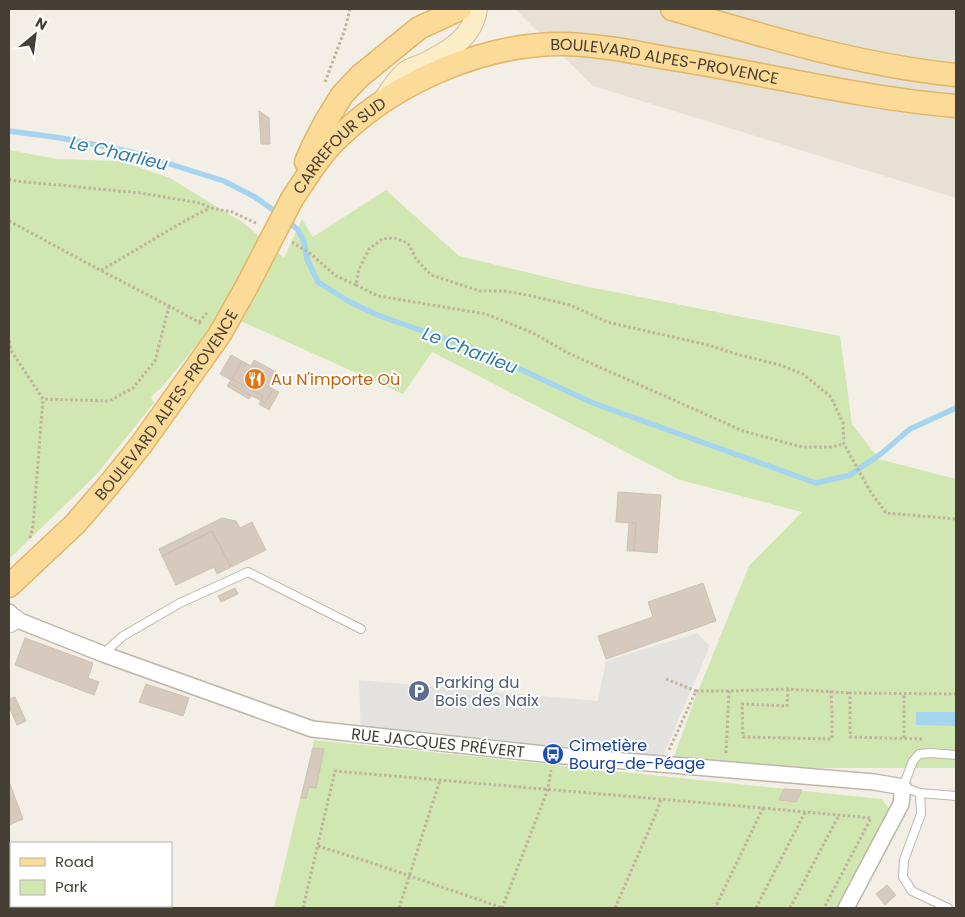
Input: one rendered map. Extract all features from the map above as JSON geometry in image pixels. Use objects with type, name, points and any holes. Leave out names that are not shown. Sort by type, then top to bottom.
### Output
[{"type":"main road","name":"CARREFOUR SUD","points":[[292,199],[312,148],[342,95],[422,18],[460,9]]},
{"type":"main road","name":"CARREFOUR SUD","points":[[292,199],[320,156],[346,130],[381,103],[391,88],[406,72],[444,54],[462,41],[471,26],[477,9]]},
{"type":"main road","points":[[672,9],[832,54],[892,66],[956,75]]},
{"type":"main road","name":"BOULEVARD ALPES-PROVENCE","points":[[381,103],[427,76],[465,61],[507,50],[565,44],[697,63],[924,103],[956,106]]},
{"type":"main road","name":"BOULEVARD ALPES-PROVENCE","points":[[9,586],[74,524],[142,445],[220,334],[292,199]]},
{"type":"street","name":"RUE JACQUES PRÉVERT","points":[[11,618],[103,654],[312,729],[553,755],[874,782],[903,787]]},
{"type":"street","points":[[846,908],[901,804],[903,787]]},
{"type":"lane","points":[[103,654],[123,636],[180,603],[248,572],[361,629]]},
{"type":"lane","points":[[956,754],[919,754],[913,761],[903,787],[920,793],[956,796]]},
{"type":"lane","points":[[920,793],[921,814],[904,860],[903,877],[912,892],[948,908]]},
{"type":"path","points":[[9,179],[140,193],[200,203],[210,208],[232,212],[258,225]]},
{"type":"path","points":[[100,270],[190,217],[210,208]]},
{"type":"path","points":[[9,221],[198,322]]},
{"type":"path","points":[[356,285],[359,269],[369,249],[382,239],[394,238],[408,243],[416,259],[431,275],[480,291],[504,291],[570,305],[607,322],[708,345],[780,365],[803,374],[831,397],[843,423],[844,444],[870,491],[886,513],[956,519]]},
{"type":"path","points":[[291,242],[311,254],[336,276],[378,296],[486,314],[531,332],[568,353],[742,431],[802,447],[831,448],[844,444]]},
{"type":"path","points":[[43,399],[108,401],[132,388],[155,361],[170,306]]},
{"type":"path","points":[[9,342],[12,352],[43,399],[33,526],[28,542]]},
{"type":"path","points":[[666,679],[696,691],[788,689],[850,693],[956,694]]},
{"type":"path","points":[[788,689],[787,706],[742,704],[743,737],[832,739],[831,691]]},
{"type":"path","points":[[663,764],[696,691]]},
{"type":"path","points":[[726,769],[729,691]]},
{"type":"path","points":[[850,693],[850,737],[930,739]]},
{"type":"path","points":[[904,693],[904,738]]},
{"type":"path","points":[[303,908],[335,772],[871,818],[824,908]]},
{"type":"path","points":[[399,908],[440,780]]},
{"type":"path","points":[[318,846],[502,908],[548,789]]},
{"type":"path","points":[[614,908],[656,816],[661,799]]},
{"type":"path","points":[[715,908],[763,808]]},
{"type":"path","points":[[756,908],[805,812]]},
{"type":"path","points":[[790,908],[839,815]]},
{"type":"shaded area","points":[[515,9],[956,9],[956,198],[593,86]]},
{"type":"shaded area","name":"Parking du Bois des Naix","points":[[697,633],[710,646],[662,758],[361,731],[359,680],[598,701],[606,661]]},
{"type":"green space","points":[[9,150],[57,159],[120,161],[170,178],[245,224],[284,258],[302,219],[313,237],[386,190],[459,256],[579,285],[840,336],[852,424],[879,459],[956,479],[956,768],[816,768],[673,759],[694,701],[749,566],[802,512],[680,480],[432,352],[403,394],[223,313],[161,388],[151,397],[154,403],[96,475],[9,559]]},
{"type":"green space","points":[[314,740],[882,799],[890,810],[838,908],[274,908]]},
{"type":"water","points":[[916,712],[956,712],[956,726],[916,725]]},
{"type":"building","points":[[259,111],[269,118],[270,144],[261,144]]},
{"type":"building","points":[[231,355],[242,361],[231,380],[220,374]]},
{"type":"building","points":[[254,360],[276,372],[269,386],[273,389],[265,403],[261,401],[263,396],[232,379],[242,361],[251,366]]},
{"type":"building","points":[[232,379],[263,396],[261,401],[229,383]]},
{"type":"building","points":[[229,383],[251,396],[249,399],[227,386]]},
{"type":"building","points":[[273,389],[279,392],[269,410],[259,404],[261,401],[265,403]]},
{"type":"building","points":[[618,492],[661,495],[657,553],[634,551],[636,523],[616,522]]},
{"type":"building","points":[[222,518],[236,521],[240,528],[252,522],[266,550],[231,567],[212,531],[162,556],[159,549]]},
{"type":"building","points":[[629,523],[636,523],[634,551],[627,551]]},
{"type":"building","points":[[212,531],[231,567],[217,574],[214,567],[176,585],[162,556]]},
{"type":"building","points":[[703,583],[716,621],[606,659],[598,636],[653,617],[648,602]]},
{"type":"building","points":[[235,588],[238,594],[221,602],[218,596]]},
{"type":"building","points":[[25,638],[93,663],[88,678],[99,682],[94,695],[15,665]]},
{"type":"building","points":[[146,684],[189,698],[183,716],[139,702]]},
{"type":"building","points":[[15,697],[22,712],[13,716],[9,706],[9,699]]},
{"type":"building","points":[[22,712],[26,721],[17,725],[13,716]]},
{"type":"building","points":[[313,748],[324,749],[316,788],[309,787],[306,799],[301,798]]},
{"type":"building","points":[[9,785],[23,819],[9,825]]},
{"type":"building","points":[[784,789],[802,790],[796,802],[779,800]]},
{"type":"building","points":[[887,885],[896,895],[885,905],[876,894]]},
{"type":"waterway","name":"Le Charlieu","points":[[9,131],[61,138],[132,152],[224,181],[255,197],[280,215]]},
{"type":"waterway","name":"Le Charlieu","points":[[287,220],[298,230],[304,241],[307,259],[318,282],[350,302],[380,316],[483,352],[593,403],[816,483],[850,475],[882,453],[910,429],[956,408]]},
{"type":"place","name":"Au N'importe Où","points":[[255,379]]},
{"type":"place","name":"Parking du Bois des Naix","points":[[419,691]]},
{"type":"place","name":"Cimetière Bourg-de-Péage","points":[[553,754]]}]
